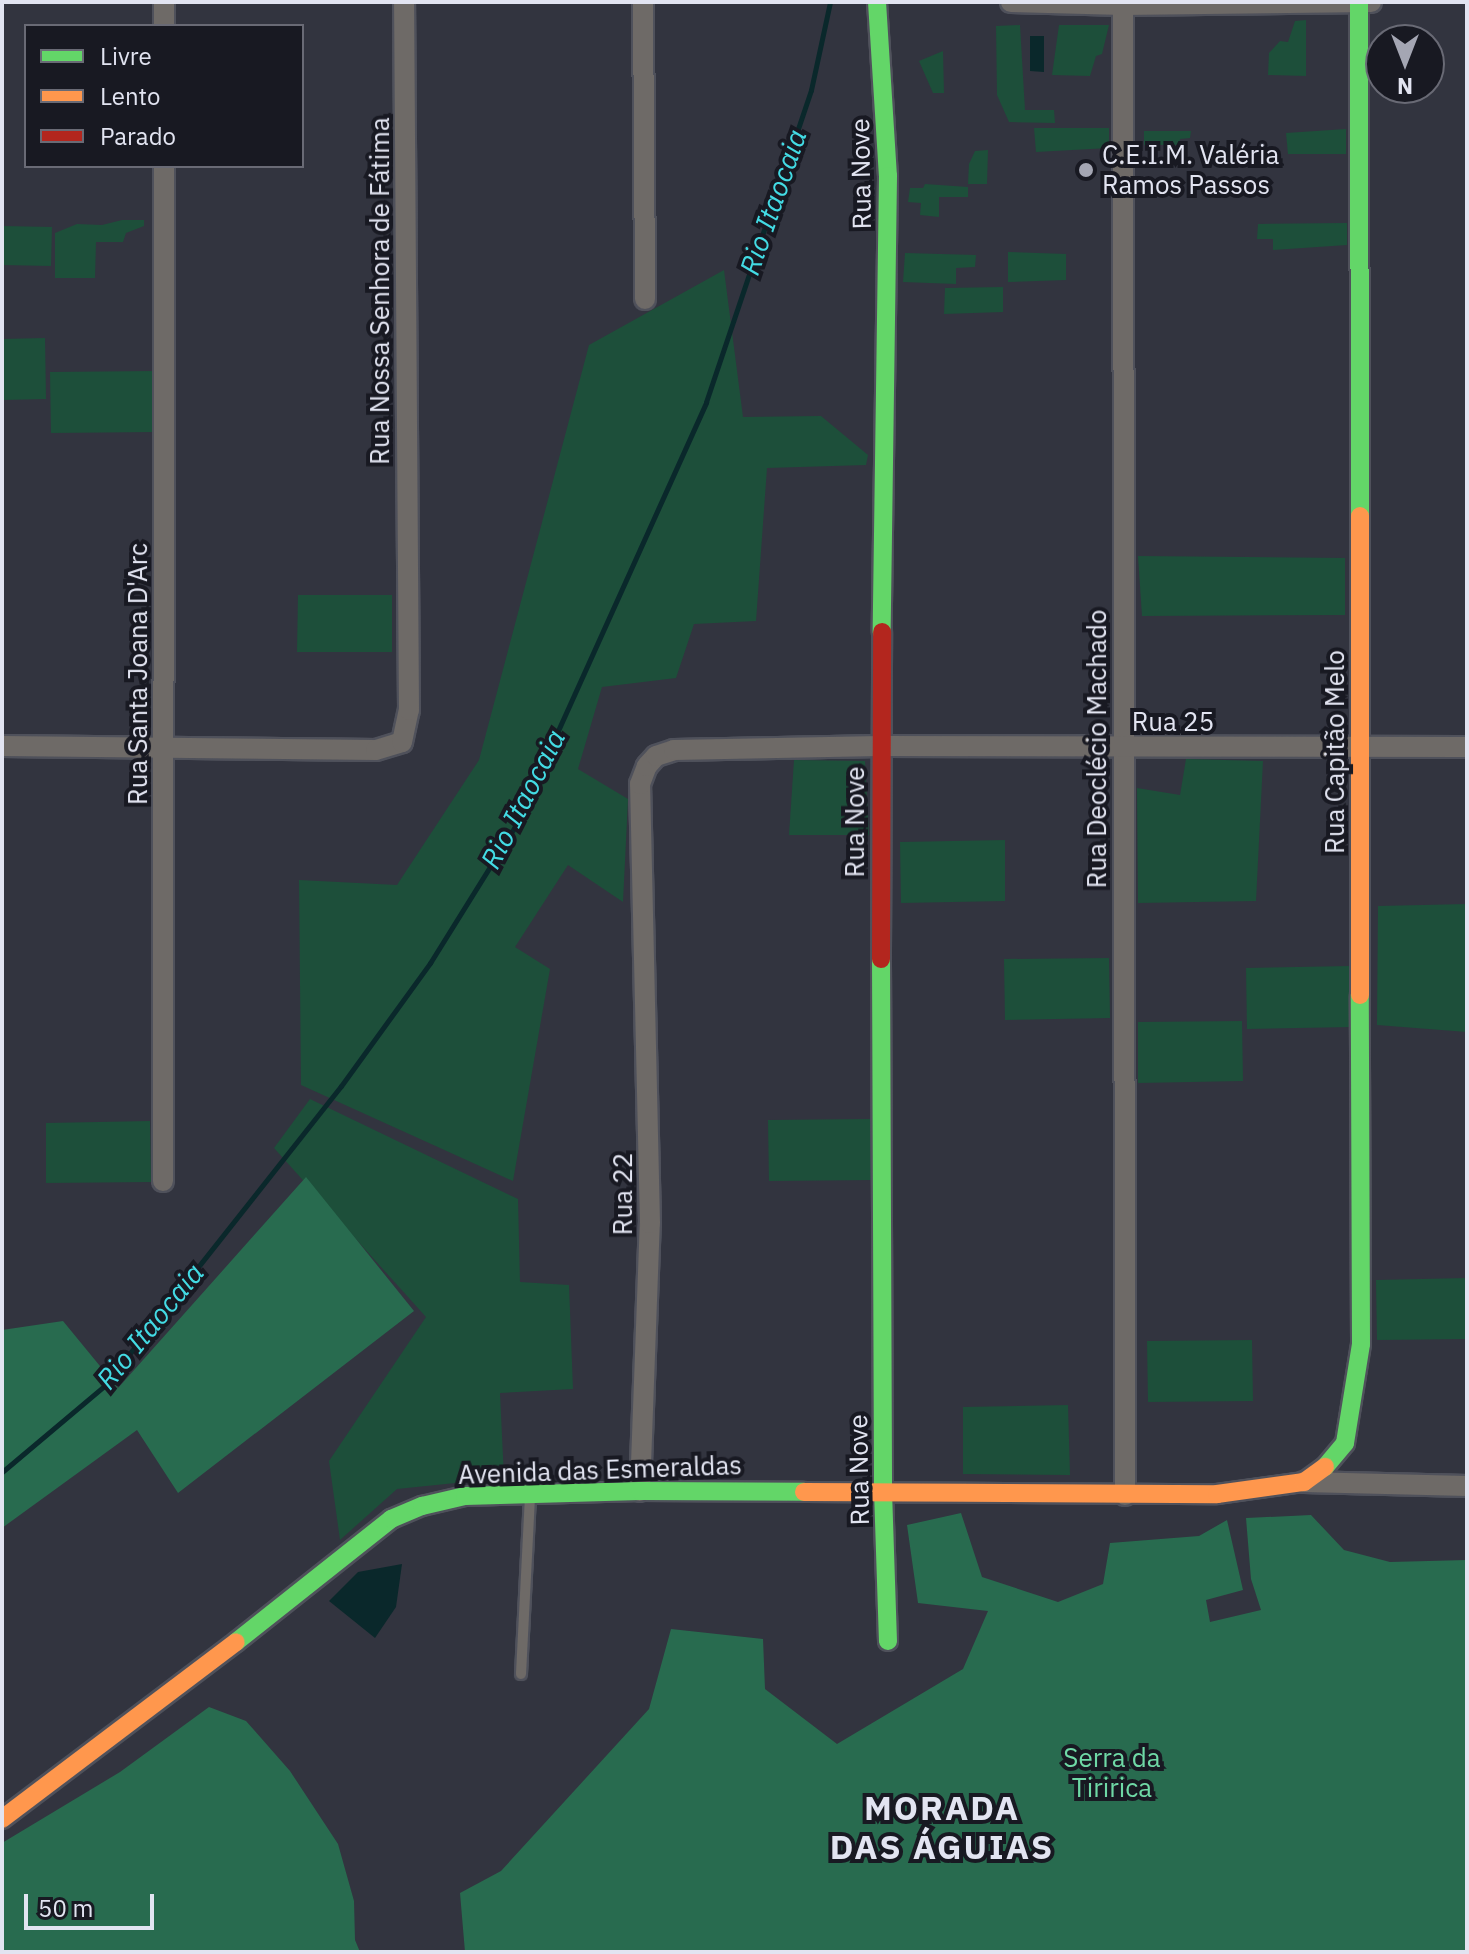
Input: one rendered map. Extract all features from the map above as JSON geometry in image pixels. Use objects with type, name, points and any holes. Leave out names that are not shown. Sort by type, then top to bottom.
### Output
[{"type":"main road","name":"Rua Nove","points":[[877,2],[888,176],[880,746],[883,1491],[888,1641]]},
{"type":"main road","name":"Rua Capitão Melo","points":[[1304,1482],[1333,1461],[1345,1443],[1361,1344],[1359,2]]},
{"type":"main road","name":"Avenida das Esmeraldas","points":[[2,1819],[391,1519],[422,1506],[465,1496],[640,1491],[1217,1494],[1304,1482]]},
{"type":"street","points":[[164,2],[164,24]]},
{"type":"street","name":"Rua Nossa Senhora de Fátima","points":[[164,748],[376,750],[402,742],[409,710],[404,2]]},
{"type":"street","points":[[643,2],[645,299]]},
{"type":"street","points":[[1011,2],[1373,2]]},
{"type":"street","name":"Rua Deoclécio Machado","points":[[1123,4],[1125,1495]]},
{"type":"street","name":"Rua Santa Joana D'Arc","points":[[163,1181],[164,168]]},
{"type":"street","points":[[2,746],[164,748]]},
{"type":"street","name":"Rua 25","points":[[643,897],[640,784],[647,766],[656,756],[674,750],[880,746],[1122,749],[1467,747]]},
{"type":"street","name":"Rua 22","points":[[640,1491],[650,1223],[643,897]]},
{"type":"street","points":[[1304,1482],[1467,1486]]},
{"type":"lane","points":[[521,1674],[530,1494]]},
{"type":"green space","points":[[1306,20],[1306,76],[1268,75],[1269,53],[1280,41],[1288,42],[1295,21]]},
{"type":"green space","points":[[1020,25],[1025,110],[1054,110],[1055,123],[1009,122],[997,95],[996,26]]},
{"type":"green space","points":[[1059,25],[1109,25],[1102,54],[1096,56],[1090,76],[1052,75]]},
{"type":"green space","points":[[943,51],[944,93],[933,93],[919,61]]},
{"type":"green space","points":[[1034,128],[1109,128],[1109,148],[1036,152]]},
{"type":"green space","points":[[1346,129],[1346,154],[1288,154],[1286,133]]},
{"type":"green space","points":[[1144,131],[1191,131],[1190,138],[1180,139],[1179,145],[1144,145]]},
{"type":"green space","points":[[988,150],[987,184],[968,184],[969,164],[975,151]]},
{"type":"green space","points":[[925,184],[968,187],[968,197],[939,197],[939,217],[920,215],[921,203],[908,202],[910,188],[923,188]]},
{"type":"green space","points":[[122,220],[144,220],[144,226],[126,233],[123,242],[96,242],[95,278],[55,278],[55,233],[77,224],[102,225]]},
{"type":"green space","points":[[1347,223],[1347,245],[1273,250],[1273,239],[1257,239],[1258,224]]},
{"type":"green space","points":[[2,226],[52,227],[51,266],[2,265]]},
{"type":"green space","points":[[1008,252],[1066,254],[1066,280],[1008,282]]},
{"type":"green space","points":[[905,253],[976,255],[975,267],[956,268],[956,284],[903,282]]},
{"type":"green space","points":[[724,270],[743,417],[821,416],[868,455],[866,465],[767,468],[756,621],[694,624],[676,678],[602,687],[578,769],[628,799],[623,902],[568,865],[515,947],[550,969],[513,1181],[301,1085],[299,880],[397,885],[479,760],[589,345]]},
{"type":"green space","points":[[1003,287],[1003,312],[944,314],[945,288]]},
{"type":"green space","points":[[45,338],[46,399],[2,400],[2,339]]},
{"type":"green space","points":[[155,371],[156,432],[51,433],[50,372]]},
{"type":"green space","points":[[1138,556],[1345,558],[1345,615],[1142,616]]},
{"type":"green space","points":[[298,595],[392,595],[392,652],[297,652]]},
{"type":"green space","points":[[1186,759],[1263,761],[1256,901],[1138,903],[1137,788],[1180,795]]},
{"type":"green space","points":[[794,760],[865,761],[869,835],[789,835]]},
{"type":"green space","points":[[1005,840],[1005,901],[901,903],[900,842]]},
{"type":"green space","points":[[1467,904],[1467,1032],[1377,1025],[1378,906]]},
{"type":"green space","points":[[1109,958],[1110,1018],[1005,1020],[1004,959]]},
{"type":"green space","points":[[1351,966],[1352,1027],[1247,1029],[1246,968]]},
{"type":"green space","points":[[1242,1021],[1243,1081],[1138,1083],[1138,1022]]},
{"type":"green space","points":[[310,1099],[518,1199],[520,1282],[569,1285],[573,1389],[500,1393],[504,1478],[397,1489],[340,1540],[329,1461],[426,1317],[274,1148]]},
{"type":"green space","points":[[873,1119],[874,1180],[769,1181],[768,1120]]},
{"type":"green space","points":[[150,1121],[151,1182],[46,1183],[46,1123]]},
{"type":"green space","points":[[306,1177],[414,1311],[178,1493],[137,1430],[2,1528],[2,1330],[63,1321],[118,1388]]},
{"type":"green space","points":[[1467,1278],[1467,1339],[1377,1340],[1376,1280]]},
{"type":"green space","points":[[1252,1340],[1253,1401],[1148,1402],[1147,1341]]},
{"type":"green space","points":[[1068,1405],[1070,1475],[963,1474],[963,1407]]},
{"type":"green space","name":"Serra da Tiririca","points":[[961,1513],[982,1577],[1058,1602],[1103,1584],[1110,1543],[1199,1536],[1227,1520],[1243,1590],[1206,1600],[1210,1622],[1261,1610],[1251,1579],[1246,1518],[1311,1515],[1344,1550],[1390,1562],[1467,1560],[1467,1952],[465,1952],[460,1893],[501,1871],[649,1709],[671,1629],[763,1639],[765,1689],[837,1744],[963,1669],[988,1611],[918,1603],[907,1525]]},
{"type":"green space","points":[[209,1707],[246,1721],[290,1771],[338,1844],[354,1901],[355,1940],[360,1952],[2,1952],[2,1843],[120,1772]]},
{"type":"shaded area","points":[[1030,36],[1044,36],[1044,72],[1030,71]]},
{"type":"shaded area","points":[[402,1564],[396,1607],[375,1638],[329,1601],[358,1572]]},
{"type":"waterway","name":"Rio Itaocaia","points":[[2,1472],[104,1386],[341,1086],[430,963],[514,828],[706,402],[811,90],[830,2]]},
{"type":"traffic: fast","points":[[877,2],[888,176],[882,632]]},
{"type":"traffic: fast","points":[[1359,2],[1360,516]]},
{"type":"traffic: fast","points":[[881,959],[883,1491],[888,1641]]},
{"type":"traffic: fast","points":[[1325,1467],[1345,1443],[1361,1344],[1360,995]]},
{"type":"traffic: fast","points":[[236,1642],[391,1519],[422,1506],[465,1496],[640,1491],[804,1492]]},
{"type":"traffic: slow","points":[[1360,516],[1360,995]]},
{"type":"traffic: slow","points":[[804,1492],[1217,1494],[1304,1482],[1325,1467]]},
{"type":"traffic: slow","points":[[2,1819],[236,1642]]},
{"type":"traffic: jam","points":[[881,959],[882,632]]},
{"type":"place","name":"C.E.I.M. Valéria Ramos Passos","points":[[1086,170]]},
{"type":"district","name":"MORADA DAS ÁGUIAS","points":[[942,1826]]}]
